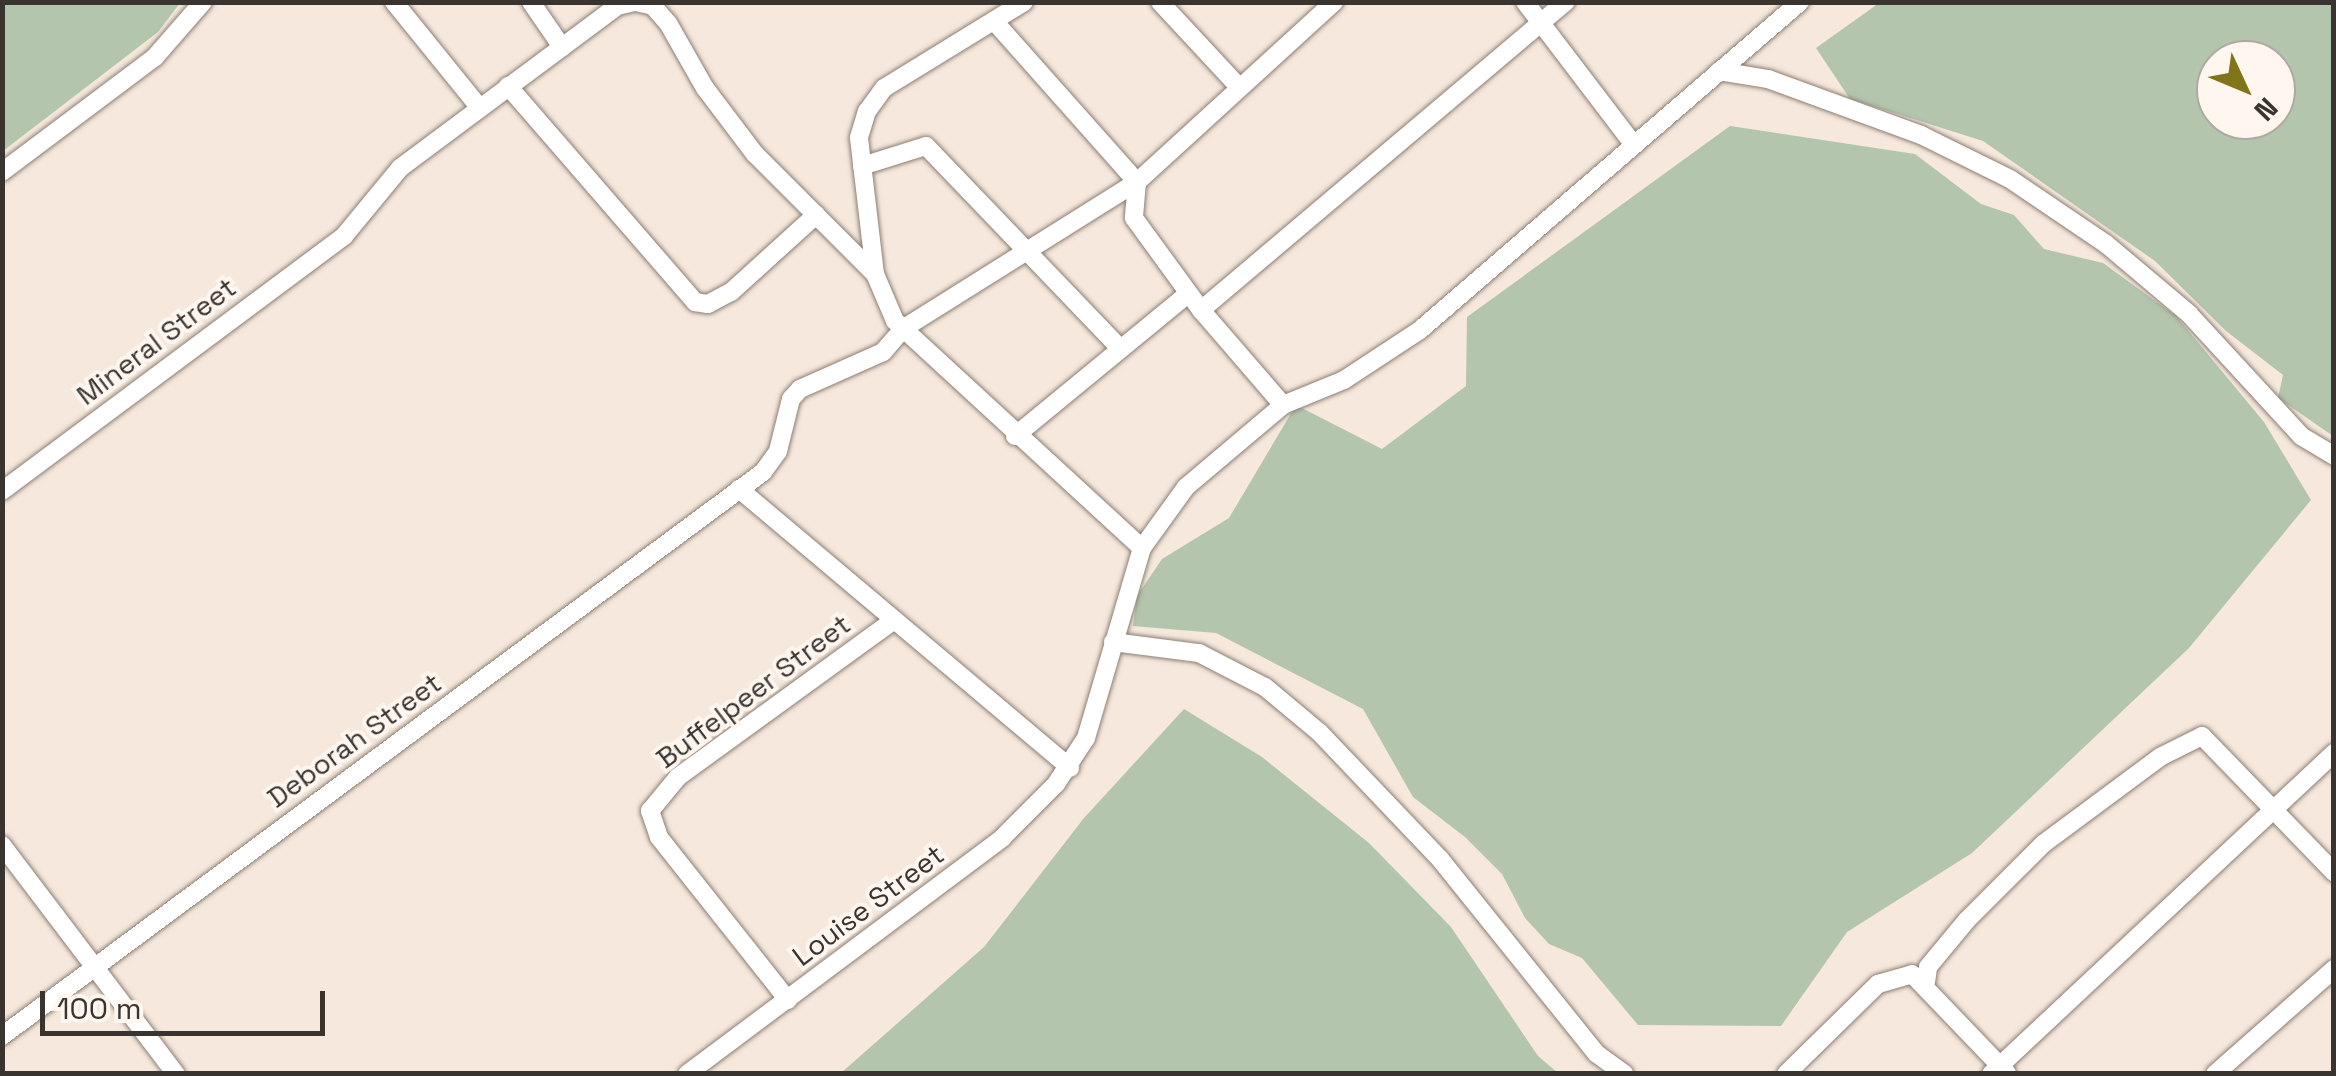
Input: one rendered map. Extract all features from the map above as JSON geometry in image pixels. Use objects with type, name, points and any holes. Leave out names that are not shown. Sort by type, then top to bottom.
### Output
[{"type":"street","points":[[2,172],[181,30],[203,2]]},
{"type":"street","points":[[394,2],[479,108]]},
{"type":"street","points":[[531,2],[562,47]]},
{"type":"street","points":[[1024,2],[884,88],[859,138],[875,274],[886,309],[904,328],[1015,436],[1142,548]]},
{"type":"street","points":[[1160,2],[1237,85]]},
{"type":"street","name":"Deborah Street","points":[[2,1036],[772,463],[800,389],[883,352],[904,328],[1030,253],[1137,182],[1237,85],[1334,2]]},
{"type":"street","points":[[1525,2],[1634,144]]},
{"type":"street","points":[[1201,310],[1566,2]]},
{"type":"street","points":[[1070,768],[1086,738],[1142,548],[1186,487],[1283,404],[1344,380],[1420,330],[1800,2]]},
{"type":"street","points":[[639,3],[732,125],[875,274]]},
{"type":"street","name":"Mineral Street","points":[[2,490],[344,236],[400,168],[562,47],[639,3]]},
{"type":"street","points":[[994,21],[1137,182],[1134,218],[1188,294],[1283,404]]},
{"type":"street","points":[[1719,71],[1768,79],[1921,135],[2010,179],[2106,244],[2189,314],[2301,436],[2334,456]]},
{"type":"street","points":[[508,86],[695,302],[708,304],[730,292],[816,215]]},
{"type":"street","points":[[862,166],[926,146],[1120,348]]},
{"type":"street","points":[[1015,436],[1188,294]]},
{"type":"street","name":"Buffelpeer Street","points":[[738,490],[1070,768]]},
{"type":"street","name":"Buffelpeer Street","points":[[788,1000],[658,837],[650,811],[678,777],[891,622]]},
{"type":"street","points":[[1113,642],[1199,654],[1265,686],[1320,732],[1440,859],[1597,1054],[1625,1074]]},
{"type":"street","points":[[1926,982],[1928,967],[2005,878],[2113,792],[2202,736],[2278,808],[2334,872]]},
{"type":"street","points":[[1786,1074],[1878,984],[1912,974],[1926,982],[2000,1070],[2334,753]]},
{"type":"street","name":"Louise Street","points":[[688,1074],[1002,838],[1070,768]]},
{"type":"street","points":[[2,846],[176,1074]]},
{"type":"street","points":[[2215,1074],[2334,970]]},
{"type":"green space","points":[[3,2],[180,3],[158,32],[3,151]]},
{"type":"green space","points":[[1879,3],[2333,3],[2333,436],[2278,398],[2283,375],[2226,331],[2155,261],[1983,141],[1850,99],[1816,48]]},
{"type":"green space","points":[[1730,126],[1915,154],[1981,204],[2014,215],[2044,249],[2103,263],[2176,316],[2264,422],[2311,500],[2189,648],[1972,853],[1847,932],[1781,1026],[1638,1025],[1582,958],[1549,944],[1525,918],[1502,874],[1465,837],[1413,797],[1363,709],[1216,633],[1133,626],[1137,596],[1162,559],[1229,518],[1296,405],[1382,449],[1466,386],[1467,317]]},
{"type":"green space","points":[[1184,709],[1262,757],[1369,843],[1451,927],[1538,1056],[1558,1073],[841,1073],[984,947],[1084,818]]}]
